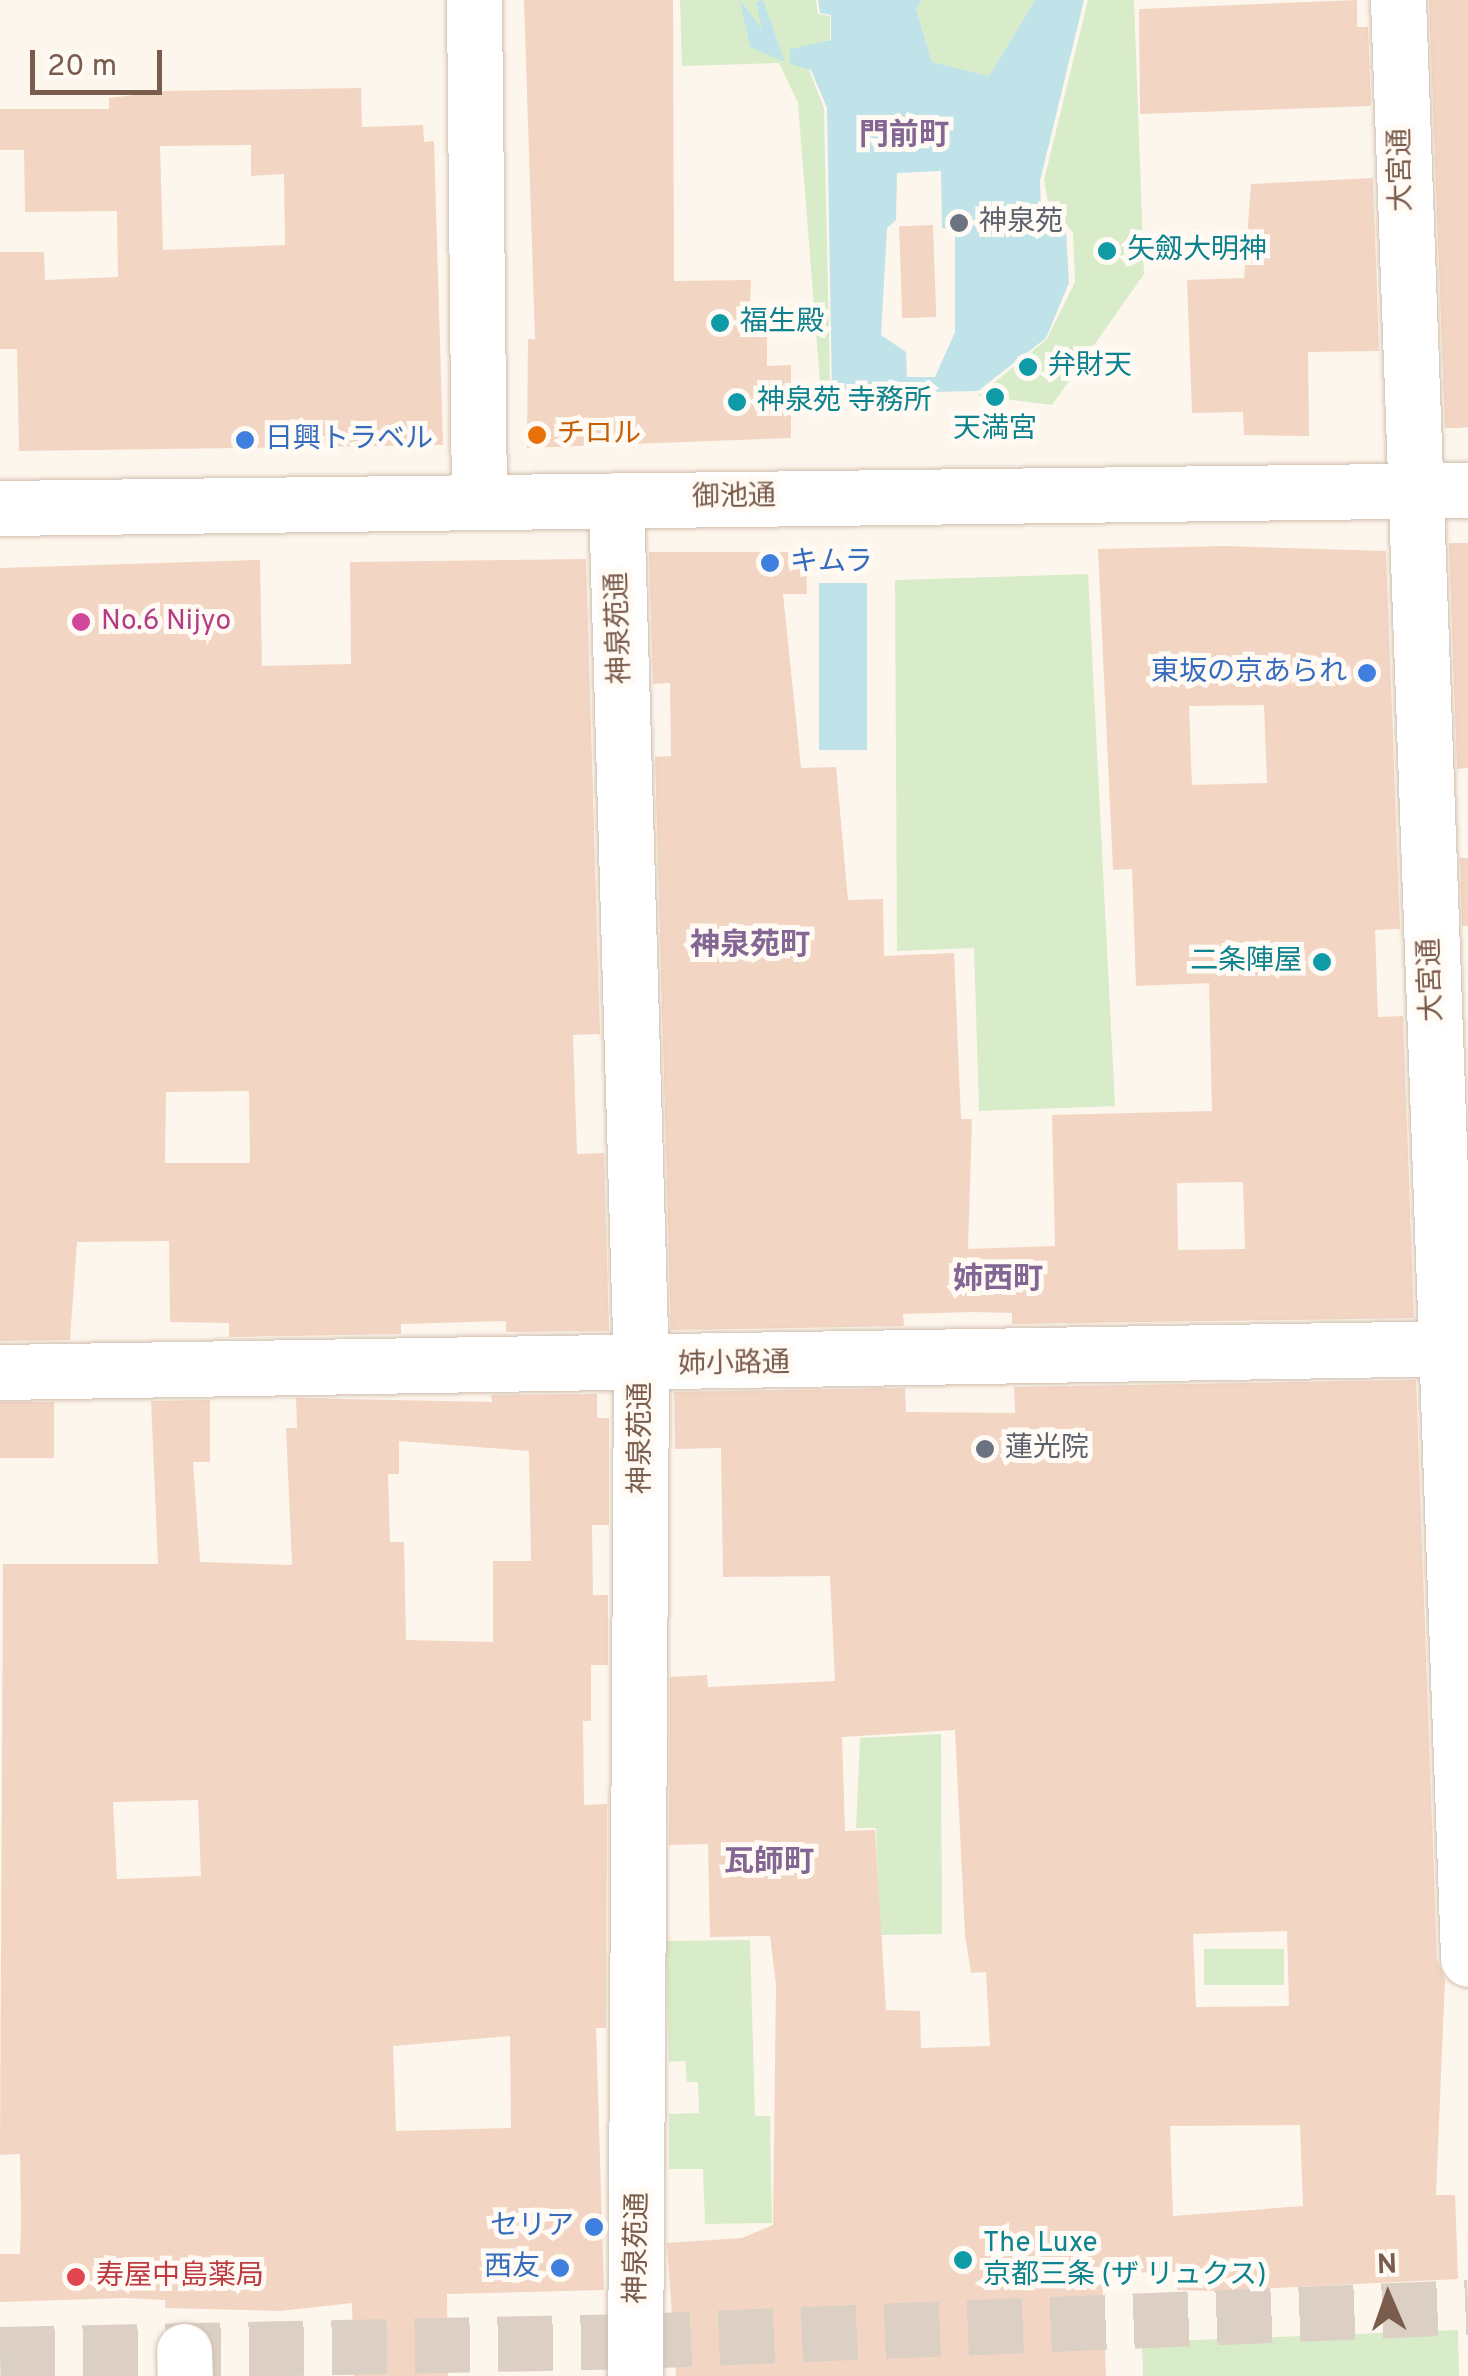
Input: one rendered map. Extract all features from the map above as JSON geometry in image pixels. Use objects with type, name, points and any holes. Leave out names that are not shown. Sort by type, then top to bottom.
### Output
[{"type":"street","points":[[474,0],[479,502]]},
{"type":"street","name":"大宮通","points":[[1398,0],[1412,490],[1456,1348],[1468,1959]]},
{"type":"street","name":"御池通","points":[[0,508],[1468,490]]},
{"type":"street","name":"神泉苑通","points":[[616,500],[641,1366],[635,2376]]},
{"type":"street","name":"姉小路通","points":[[0,1372],[641,1366],[1456,1348]]},
{"type":"green space","points":[[680,0],[816,0],[818,14],[830,16],[830,39],[818,45],[809,70],[824,108],[830,382],[820,383],[798,103],[779,63],[682,66]]},
{"type":"green space","points":[[922,0],[1035,0],[989,76],[932,62],[916,9]]},
{"type":"green space","points":[[1088,0],[1134,0],[1144,274],[1052,405],[978,396],[1047,339],[1075,282],[1073,233],[1048,202],[1044,180]]},
{"type":"green space","points":[[1088,574],[1115,1106],[979,1111],[974,948],[897,951],[895,580]]},
{"type":"green space","points":[[941,1734],[942,1934],[880,1935],[876,1828],[856,1828],[860,1738]]},
{"type":"green space","points":[[750,1940],[755,2116],[770,2116],[772,2223],[705,2224],[703,2169],[669,2169],[669,2114],[699,2113],[698,2082],[687,2082],[685,2061],[669,2062],[666,1941]]},
{"type":"green space","points":[[1204,1949],[1284,1949],[1284,1985],[1204,1985]]},
{"type":"green space","points":[[1458,2330],[1459,2376],[1143,2376],[1142,2342]]},
{"type":"water","points":[[740,0],[762,29],[756,2],[763,0],[785,62],[750,47]]},
{"type":"water","points":[[818,0],[922,0],[916,9],[932,62],[989,76],[1035,0],[1084,0],[1040,181],[1041,209],[1066,231],[1069,283],[1046,338],[978,391],[832,394],[827,108],[811,70],[790,64],[790,49],[831,40],[831,15],[820,13]],"holes":[[[941,171],[942,228],[955,230],[955,332],[935,377],[907,377],[906,352],[881,335],[887,228],[896,220],[897,173]]]},
{"type":"water","points":[[819,583],[867,583],[867,750],[819,750]]},
{"type":"building","points":[[524,0],[673,0],[674,281],[751,280],[750,308],[767,308],[767,366],[791,365],[791,438],[527,448],[528,339],[535,339]]},
{"type":"building","points":[[1357,0],[1357,27],[1368,27],[1371,106],[1140,114],[1139,9]]},
{"type":"building","points":[[1429,0],[1468,0],[1468,427],[1459,428],[1445,428]]},
{"type":"building","points":[[361,88],[362,127],[423,125],[424,142],[434,141],[443,445],[19,451],[17,349],[0,349],[0,252],[44,252],[45,280],[118,277],[117,211],[25,212],[24,150],[0,150],[0,109],[109,109],[109,98],[166,91]],"holes":[[[251,145],[251,176],[284,174],[285,245],[163,250],[160,146]]]},
{"type":"building","points":[[1373,178],[1379,351],[1308,352],[1309,436],[1244,435],[1243,412],[1192,413],[1187,280],[1244,278],[1251,184]]},
{"type":"building","points":[[933,225],[936,317],[902,318],[899,226]]},
{"type":"building","points":[[1449,543],[1468,543],[1468,768],[1457,769]]},
{"type":"building","points":[[1225,546],[1386,551],[1400,929],[1375,930],[1378,1017],[1403,1016],[1414,1318],[1012,1324],[1012,1313],[973,1312],[903,1314],[904,1326],[671,1330],[655,757],[671,756],[670,683],[653,684],[649,552],[806,552],[807,594],[783,594],[801,768],[836,767],[848,900],[883,899],[884,956],[954,953],[961,1119],[972,1119],[968,1249],[1055,1246],[1052,1115],[1212,1111],[1209,983],[1136,986],[1132,869],[1113,870],[1098,549]],"holes":[[[1264,705],[1267,783],[1192,785],[1189,706]],[[1243,1182],[1245,1249],[1178,1250],[1177,1183]]]},
{"type":"building","points":[[586,559],[600,1034],[573,1035],[577,1154],[604,1153],[609,1331],[506,1332],[506,1321],[401,1324],[401,1334],[229,1337],[229,1323],[170,1322],[169,1241],[77,1242],[70,1340],[0,1341],[0,568],[260,560],[262,666],[351,664],[350,562]],"holes":[[[249,1091],[250,1163],[165,1163],[166,1092]]]},
{"type":"building","points":[[1460,858],[1468,858],[1468,926],[1462,926]]},
{"type":"building","points":[[1416,1380],[1437,1960],[1445,1979],[1436,2195],[1455,2195],[1458,2279],[1215,2291],[1177,2290],[1177,2272],[1102,2273],[1106,2376],[676,2376],[667,2243],[742,2238],[773,2225],[776,1985],[770,1936],[710,1937],[708,1844],[669,1845],[670,1677],[707,1675],[708,1687],[835,1681],[830,1576],[723,1577],[721,1448],[675,1449],[674,1392],[905,1388],[906,1412],[1015,1413],[1014,1387]],"holes":[[[955,1730],[965,1935],[971,1973],[986,1972],[990,2046],[921,2048],[920,2011],[886,2010],[875,1830],[845,1831],[842,1737]],[[1287,1931],[1289,2006],[1196,2007],[1193,1934]],[[1300,2125],[1303,2206],[1173,2216],[1170,2126]]]},
{"type":"building","points":[[597,1394],[597,1418],[609,1418],[609,1525],[592,1525],[593,1595],[608,1595],[608,1665],[591,1665],[591,1721],[583,1721],[584,1805],[607,1804],[606,2028],[596,2028],[604,2290],[447,2294],[448,2376],[354,2376],[352,2303],[280,2311],[165,2308],[165,2300],[125,2298],[0,2302],[0,2254],[20,2254],[21,2224],[20,2154],[0,2155],[3,1564],[158,1564],[151,1401],[210,1400],[210,1462],[193,1462],[200,1562],[292,1565],[286,1428],[297,1428],[296,1398],[492,1402],[491,1395]],"holes":[[[399,1441],[529,1451],[531,1561],[493,1561],[493,1642],[406,1640],[404,1542],[390,1542],[388,1474],[399,1474]],[[198,1800],[201,1876],[117,1879],[113,1802]],[[510,2036],[511,2128],[396,2131],[393,2046]]]},
{"type":"building","points":[[0,1402],[54,1402],[54,1458],[0,1458]]},
{"type":"tunnel","points":[[0,2354],[636,2341],[1468,2307]]},
{"type":"place","name":"神泉苑","points":[[959,223]]},
{"type":"place","name":"矢劔大明神","points":[[1107,251]]},
{"type":"place","name":"福生殿","points":[[720,323]]},
{"type":"place","name":"弁財天","points":[[1028,367]]},
{"type":"place","name":"天満宮","points":[[995,397]]},
{"type":"place","name":"神泉苑 寺務所","points":[[737,402]]},
{"type":"place","name":"チロル","points":[[537,435]]},
{"type":"place","name":"日興トラベル","points":[[245,440]]},
{"type":"place","name":"キムラ","points":[[770,563]]},
{"type":"place","name":"No.6 Nijyo","points":[[81,622]]},
{"type":"place","name":"東坂の京あられ","points":[[1367,673]]},
{"type":"place","name":"二条陣屋","points":[[1322,962]]},
{"type":"place","name":"蓮光院","points":[[985,1449]]},
{"type":"place","name":"セリア","points":[[594,2227]]},
{"type":"place","name":"The Luxe 京都三条 (ザ リュクス)","points":[[963,2260]]},
{"type":"place","name":"西友","points":[[560,2268]]},
{"type":"place","name":"寿屋中島薬局","points":[[76,2277]]},
{"type":"district","name":"門前町","points":[[904,137]]},
{"type":"district","name":"神泉苑町","points":[[750,947]]},
{"type":"district","name":"姉西町","points":[[998,1281]]},
{"type":"district","name":"瓦師町","points":[[769,1864]]}]
